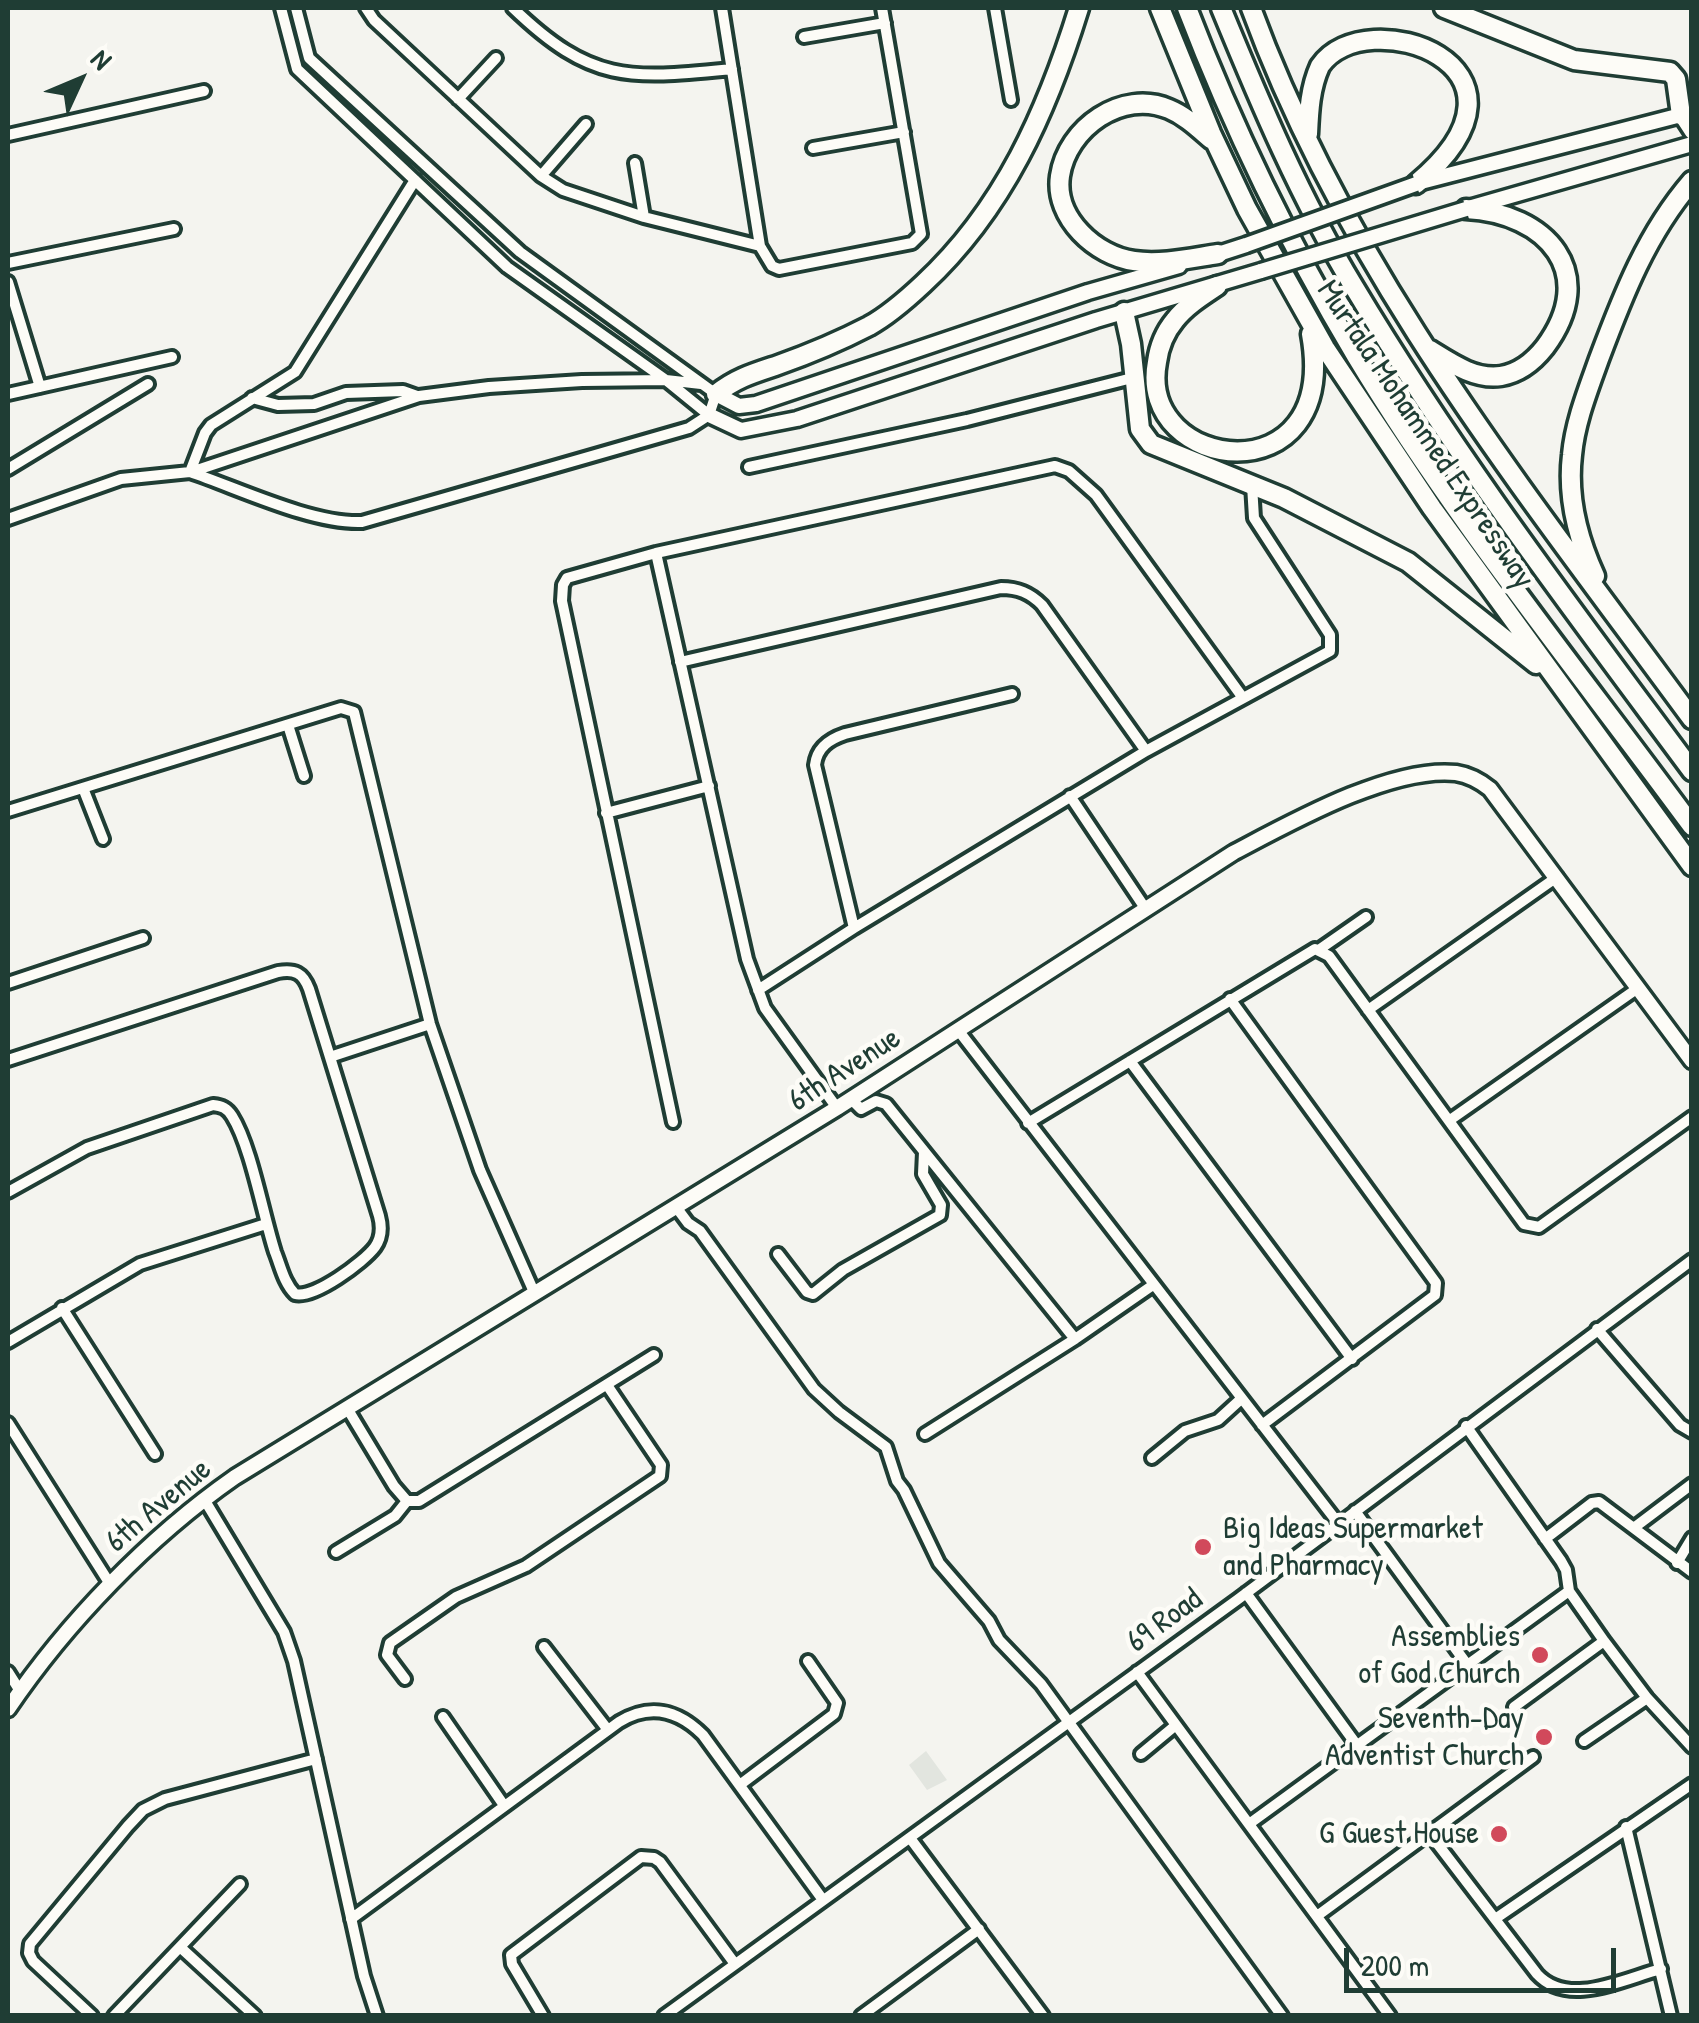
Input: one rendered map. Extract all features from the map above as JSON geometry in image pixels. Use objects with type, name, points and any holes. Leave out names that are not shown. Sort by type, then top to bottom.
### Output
[{"type":"highway","points":[[710,389],[776,366],[874,323],[908,299],[952,257],[988,212],[1024,151],[1064,55],[1078,8]]},
{"type":"highway","name":"Murtala Mohammed Expressway","points":[[1160,8],[1216,144],[1308,318],[1375,426],[1692,866]]},
{"type":"highway","name":"Murtala Mohammed Expressway","points":[[1187,8],[1254,165],[1302,262],[1358,359],[1496,561],[1692,826]]},
{"type":"highway","name":"Murtala Mohammed Expressway","points":[[1221,8],[1296,182],[1352,285],[1465,460],[1692,771]]},
{"type":"highway","name":"Murtala Mohammed Expressway","points":[[1251,8],[1307,140],[1387,288],[1424,346],[1692,720]]},
{"type":"highway","points":[[1444,8],[1574,60],[1670,72],[1676,78],[1681,115]]},
{"type":"highway","points":[[1307,140],[1310,95],[1320,64],[1332,48],[1365,27],[1384,24],[1421,32],[1449,52],[1467,88],[1468,106],[1466,124],[1458,140],[1416,184]]},
{"type":"highway","points":[[1216,144],[1166,107],[1140,103],[1114,108],[1077,138],[1064,159],[1058,181],[1072,222],[1082,237],[1105,252],[1131,262],[1218,254]]},
{"type":"highway","points":[[1609,608],[1580,541],[1571,496],[1572,455],[1581,410],[1620,302],[1649,240],[1692,181]]},
{"type":"highway","points":[[1424,346],[1464,370],[1499,376],[1520,370],[1537,358],[1562,317],[1569,294],[1565,265],[1547,240],[1522,220],[1504,213],[1466,209]]},
{"type":"highway","points":[[1217,286],[1186,307],[1174,321],[1164,337],[1155,373],[1157,394],[1174,426],[1214,450],[1259,450],[1293,429],[1306,412],[1316,374],[1308,318]]},
{"type":"highway","points":[[1124,312],[1136,377],[1140,428],[1151,444],[1252,485],[1408,562],[1554,678]]},
{"type":"street","points":[[281,8],[296,69],[507,267],[709,415],[742,430],[797,419],[1124,312],[1692,144]]},
{"type":"street","points":[[296,8],[309,58],[520,252],[710,389],[740,406],[756,404],[1088,292],[1246,245],[1416,184],[1681,115],[1692,132]]},
{"type":"street","points":[[513,8],[575,55],[609,72],[654,77],[732,70]]},
{"type":"street","points":[[722,8],[760,246],[769,262],[779,269],[918,239],[921,234],[882,8]]},
{"type":"street","points":[[995,8],[1011,100]]},
{"type":"street","points":[[1488,8],[1493,28]]},
{"type":"street","points":[[370,9],[458,99],[542,176],[563,190],[644,217],[760,246]]},
{"type":"street","points":[[804,37],[885,23]]},
{"type":"street","points":[[458,99],[496,58]]},
{"type":"street","points":[[8,135],[204,91]]},
{"type":"street","points":[[542,176],[586,124]]},
{"type":"street","points":[[813,148],[904,132]]},
{"type":"street","points":[[635,163],[644,217]]},
{"type":"street","points":[[190,472],[204,433],[211,425],[295,372],[305,360],[414,180]]},
{"type":"street","points":[[8,264],[174,229]]},
{"type":"street","points":[[8,282],[40,388]]},
{"type":"street","points":[[8,394],[172,356]]},
{"type":"street","points":[[749,467],[966,420],[1136,377]]},
{"type":"street","points":[[8,520],[120,478],[190,472],[419,396],[505,386],[666,380],[710,389]]},
{"type":"street","points":[[8,469],[148,384]]},
{"type":"street","points":[[709,415],[710,389]]},
{"type":"street","points":[[251,398],[278,405],[314,404],[346,393],[403,391],[419,396]]},
{"type":"street","points":[[190,472],[320,518],[362,522],[689,428],[709,415]]},
{"type":"street","points":[[673,1122],[562,601],[562,585],[576,573],[1045,467],[1062,468],[1096,496],[1243,698]]},
{"type":"street","points":[[758,990],[1146,750],[1324,657],[1332,643],[1330,635],[1254,518],[1252,485]]},
{"type":"street","points":[[656,553],[747,959],[773,1019],[837,1108]]},
{"type":"street","points":[[680,662],[1014,588],[1042,605],[1146,750]]},
{"type":"street","points":[[854,928],[815,765],[820,751],[830,740],[846,734],[1012,694]]},
{"type":"street","points":[[8,811],[341,708],[354,712],[430,1024],[480,1170],[534,1292]]},
{"type":"street","points":[[288,725],[304,776]]},
{"type":"street","name":"6th Avenue","points":[[8,1710],[110,1584],[204,1499],[852,1099],[1233,853],[1366,791],[1436,773],[1468,776],[1490,788],[1692,1062]]},
{"type":"street","points":[[606,813],[709,786]]},
{"type":"street","points":[[82,788],[103,839]]},
{"type":"street","points":[[1070,796],[1145,908]]},
{"type":"street","points":[[1368,1010],[1556,877]]},
{"type":"street","points":[[1028,1123],[1310,950],[1320,949],[1366,917]]},
{"type":"street","points":[[8,983],[144,938]]},
{"type":"street","points":[[1320,949],[1329,956],[1524,1224],[1532,1228],[1540,1227],[1692,1117]]},
{"type":"street","points":[[8,1060],[295,971],[306,981],[379,1216],[381,1236],[375,1248],[344,1273],[311,1294],[296,1294],[286,1283],[231,1114],[223,1106],[213,1105],[87,1148],[8,1192]]},
{"type":"street","points":[[1450,1120],[1638,988]]},
{"type":"street","points":[[1230,1000],[1436,1283],[1434,1295],[1262,1425]]},
{"type":"street","points":[[330,1056],[430,1024]]},
{"type":"street","points":[[958,1030],[1338,1523]]},
{"type":"street","points":[[1130,1061],[1352,1359]]},
{"type":"street","points":[[852,1099],[859,1109],[876,1101],[886,1104],[1075,1339]]},
{"type":"street","points":[[778,1254],[812,1294],[843,1270],[940,1215],[941,1205],[923,1174],[924,1151]]},
{"type":"street","points":[[676,1208],[700,1231],[814,1389],[886,1447],[896,1480],[939,1563],[990,1621],[999,1640],[1041,1684],[1282,2016]]},
{"type":"street","points":[[8,1342],[140,1264],[266,1224]]},
{"type":"street","name":"69 Road","points":[[664,2016],[1246,1593],[1692,1260]]},
{"type":"street","points":[[925,1434],[1152,1285]]},
{"type":"street","points":[[62,1308],[155,1454]]},
{"type":"street","points":[[1597,1329],[1680,1425],[1692,1432]]},
{"type":"street","points":[[336,1552],[394,1516],[408,1501],[419,1500],[654,1355]]},
{"type":"street","points":[[405,1679],[387,1655],[390,1644],[456,1597],[526,1566],[660,1476],[660,1465],[606,1385]]},
{"type":"street","points":[[1152,1458],[1186,1431],[1218,1420],[1241,1399]]},
{"type":"street","points":[[347,1408],[394,1486],[408,1501]]},
{"type":"street","points":[[8,1423],[110,1584]]},
{"type":"street","points":[[1466,1426],[1566,1570],[1569,1590],[1604,1641],[1647,1698],[1690,1741]]},
{"type":"street","points":[[1634,1527],[1692,1484]]},
{"type":"street","points":[[204,1499],[284,1632],[377,2016]]},
{"type":"street","points":[[1545,1539],[1592,1502],[1605,1504],[1692,1572]]},
{"type":"street","points":[[1355,1511],[1466,1663]]},
{"type":"street","points":[[1676,1563],[1692,1538]]},
{"type":"street","points":[[1249,1824],[1569,1590]]},
{"type":"street","points":[[1246,1593],[1356,1744]]},
{"type":"street","points":[[1514,1707],[1604,1641]]},
{"type":"street","points":[[544,1647],[608,1730]]},
{"type":"street","points":[[742,1784],[837,1709],[834,1698],[808,1661]]},
{"type":"street","points":[[8,1672],[20,1691]]},
{"type":"street","points":[[1137,1672],[1390,2016]]},
{"type":"street","points":[[1584,1741],[1647,1698]]},
{"type":"street","points":[[352,1919],[608,1730],[640,1712],[660,1710],[680,1716],[703,1735],[823,1900]]},
{"type":"street","points":[[443,1717],[503,1804]]},
{"type":"street","points":[[1141,1754],[1176,1725]]},
{"type":"street","points":[[1316,1916],[1533,1757]]},
{"type":"street","points":[[92,2016],[33,1961],[30,1944],[128,1826],[143,1810],[165,1799],[316,1759]]},
{"type":"street","points":[[1496,1919],[1692,1784]]},
{"type":"street","points":[[1626,1828],[1671,2016]]},
{"type":"street","points":[[1430,1834],[1537,1974],[1561,1991],[1574,1992],[1661,1969]]},
{"type":"street","points":[[910,1838],[1043,2016]]},
{"type":"street","points":[[543,2016],[510,1958],[516,1949],[640,1857],[660,1862],[735,1964]]},
{"type":"street","points":[[114,2016],[240,1884]]},
{"type":"street","points":[[862,2016],[979,1929]]},
{"type":"street","points":[[180,1947],[255,2016]]},
{"type":"shaded area","points":[[926,1751],[947,1780],[927,1790],[909,1765]]},
{"type":"place","name":"Big Ideas Supermarket and Pharmacy","points":[[1203,1547]]},
{"type":"place","name":"Assemblies of God Church","points":[[1540,1655]]},
{"type":"place","name":"Seventh-Day Adventist Church","points":[[1544,1737]]},
{"type":"place","name":"G Guest House","points":[[1499,1834]]}]
